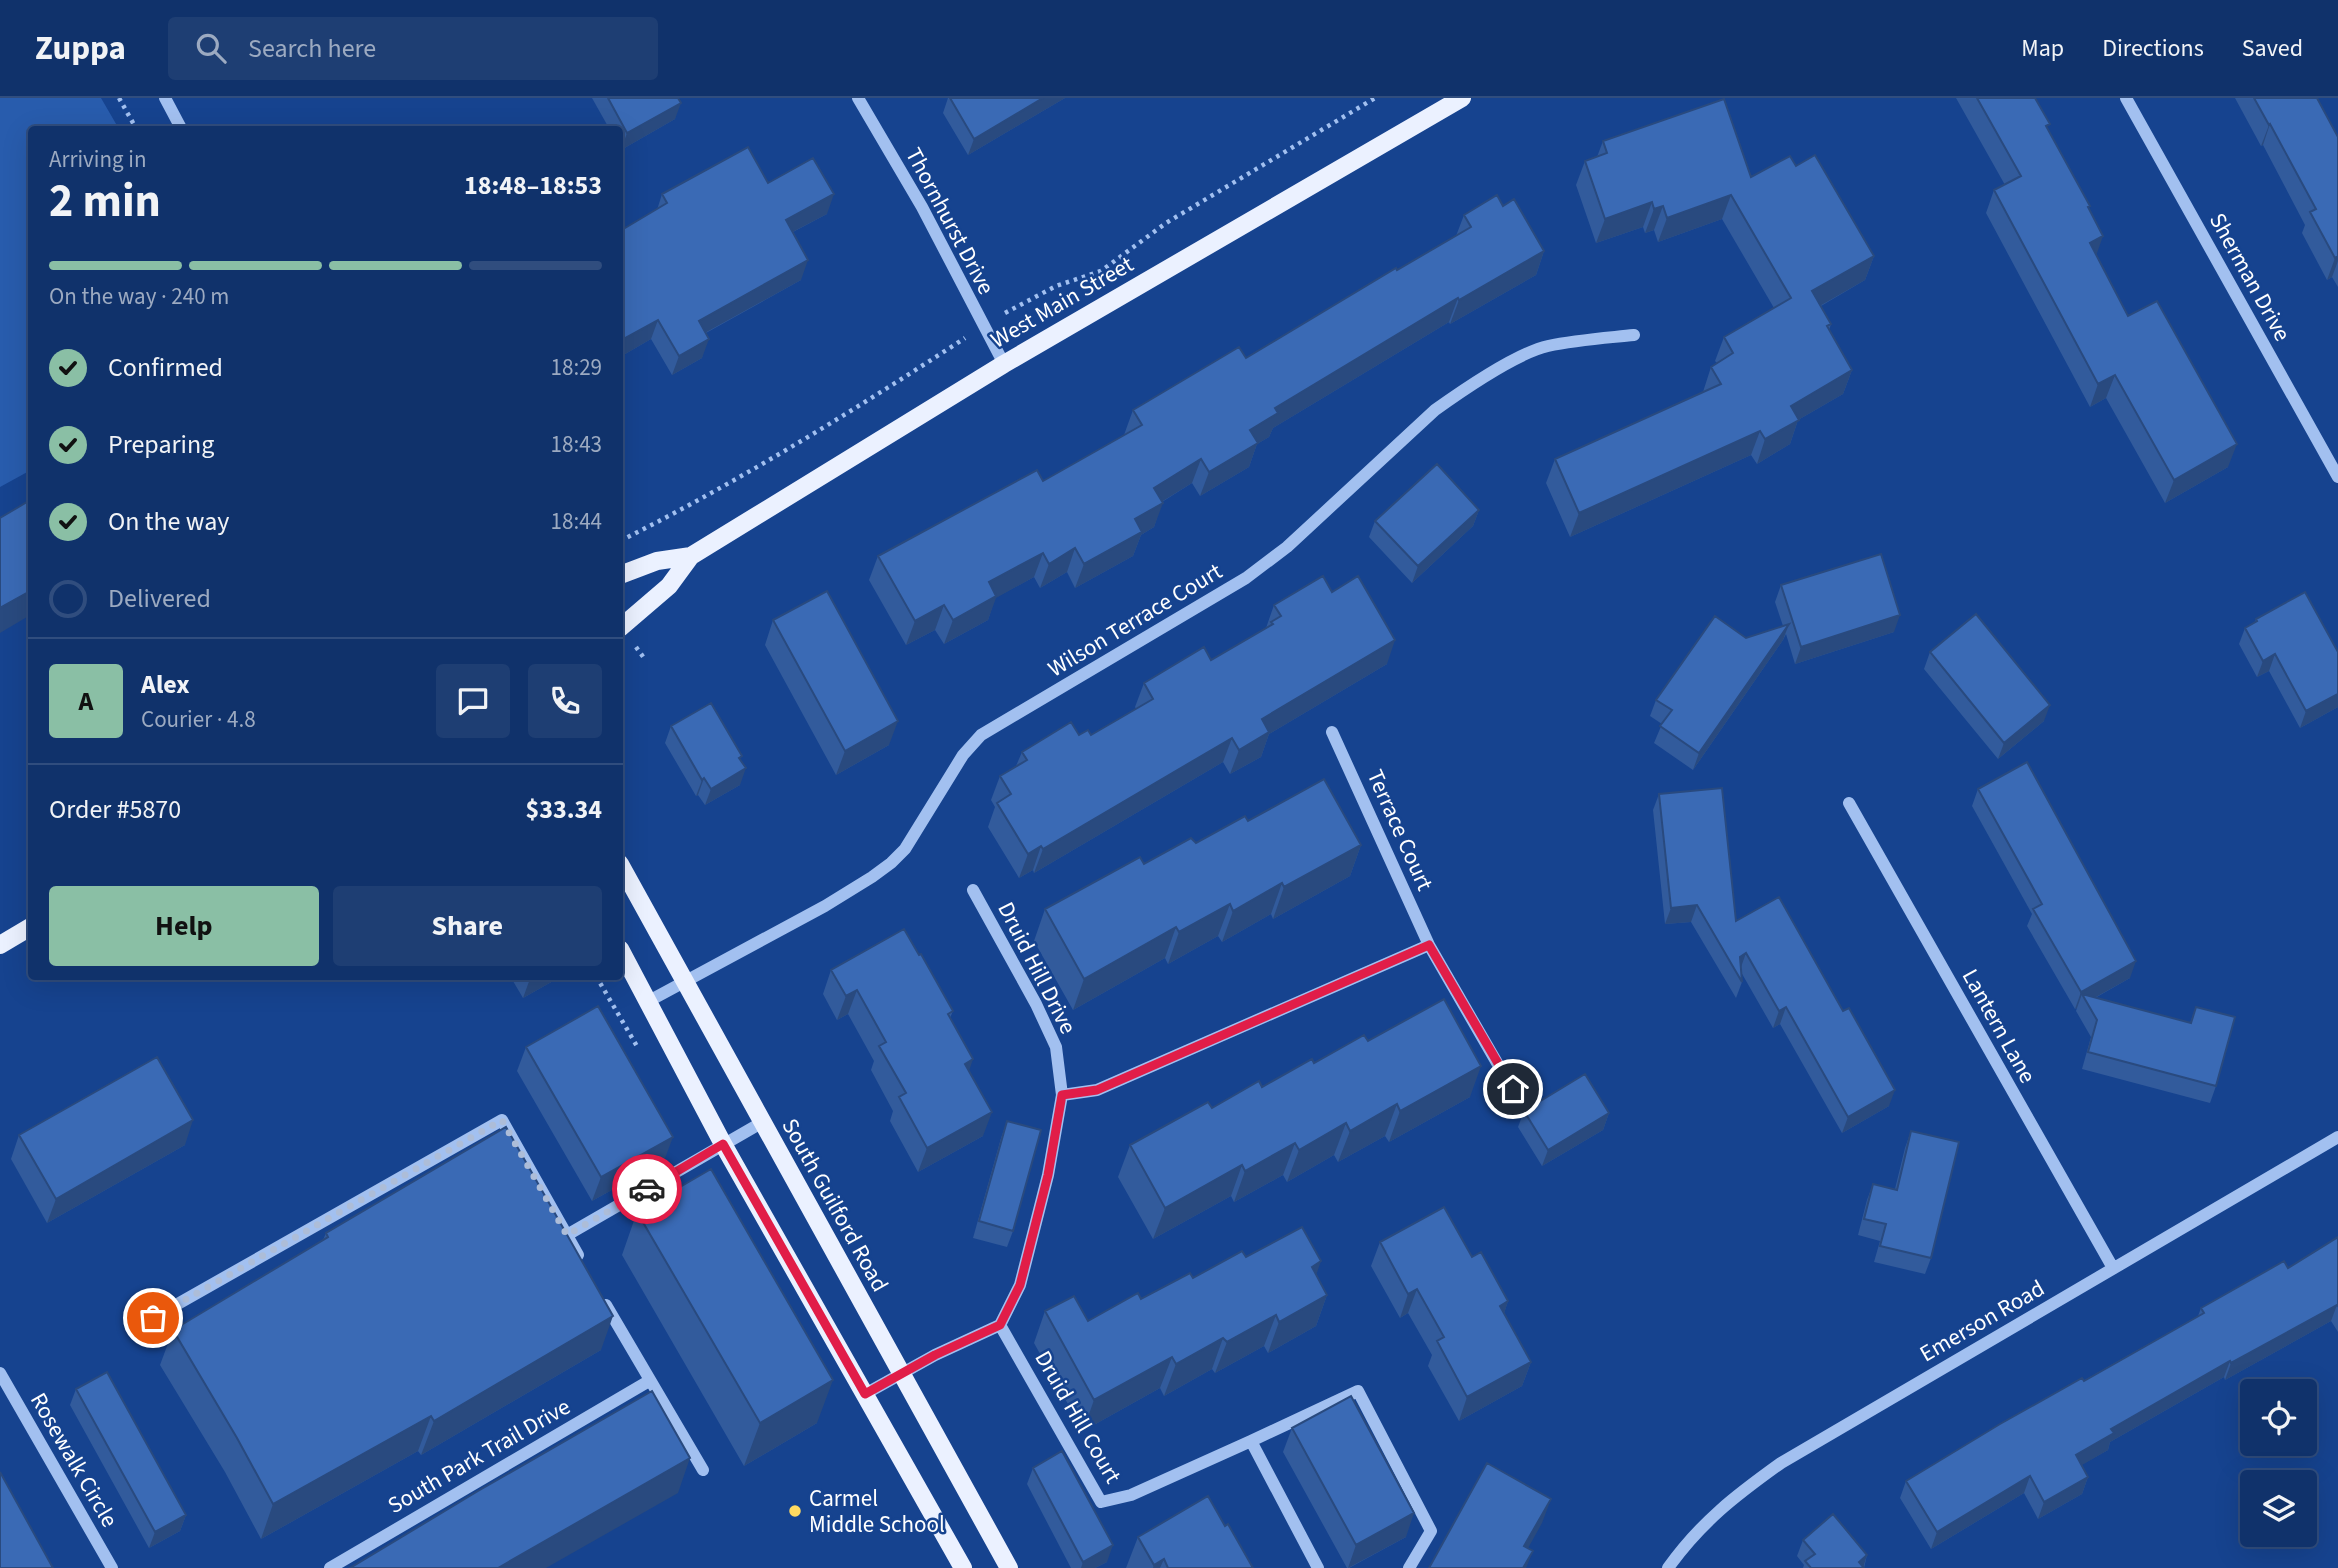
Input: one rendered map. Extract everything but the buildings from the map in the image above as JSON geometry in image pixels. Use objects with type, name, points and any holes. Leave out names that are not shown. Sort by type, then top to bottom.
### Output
[{"type":"main road","name":"West Main Street","points":[[623,625],[669,586],[691,556],[1004,364],[1461,98]]},
{"type":"main road","name":"West Main Street","points":[[623,574],[657,561],[691,556]]},
{"type":"main road","name":"South Guilford Road","points":[[623,870],[1009,1568]]},
{"type":"main road","points":[[0,945],[28,928]]},
{"type":"main road","points":[[623,955],[723,1144],[963,1568]]},
{"type":"street","points":[[164,98],[180,126]]},
{"type":"street","name":"Thornhurst Drive","points":[[858,98],[922,207],[1004,364]]},
{"type":"street","name":"Sherman Drive","points":[[2126,98],[2338,477]]},
{"type":"street","name":"Wilson Terrace Court","points":[[648,1002],[825,906],[872,877],[905,849],[963,755],[981,735],[1246,578],[1287,547],[1436,410],[1461,391],[1528,353],[1548,346],[1634,335]]},
{"type":"street","name":"Terrace Court","points":[[1332,732],[1429,945],[1527,1113]]},
{"type":"street","name":"Lantern Lane","points":[[1849,803],[2113,1268]]},
{"type":"street","name":"Druid Hill Drive","points":[[973,890],[1036,1003],[1056,1046],[1062,1095],[1048,1175],[1020,1285],[1000,1325]]},
{"type":"street","points":[[1062,1095],[1097,1090],[1429,945]]},
{"type":"street","points":[[153,1318],[502,1120],[588,1271]]},
{"type":"street","points":[[567,1235],[761,1123]]},
{"type":"street","name":"Emerson Road","points":[[1668,1568],[1688,1540],[1729,1500],[1781,1463],[2338,1137]]},
{"type":"street","points":[[601,1296],[702,1469]]},
{"type":"street","points":[[865,1394],[1000,1325]]},
{"type":"street","name":"Druid Hill Court","points":[[1000,1325],[1101,1502],[1131,1494],[1358,1391],[1431,1531],[1409,1568]]},
{"type":"street","name":"Rosewalk Circle","points":[[0,1373],[112,1568]]},
{"type":"street","name":"South Park Trail Drive","points":[[330,1568],[649,1381]]},
{"type":"street","points":[[1251,1441],[1318,1568]]},
{"type":"path","points":[[119,98],[135,126]]},
{"type":"shaded area","points":[[0,98],[101,98],[117,126],[28,126],[28,472],[0,487]]},
{"type":"way so far","points":[[153,1318],[502,1120],[567,1235],[647,1189]]},
{"type":"place","name":"Carmel Middle School","points":[[795,1511]]},
{"type":"route","points":[[647,1189],[723,1144],[865,1394],[935,1355],[1000,1325],[1020,1285],[1048,1175],[1062,1095],[1097,1090],[1429,945],[1513,1089]]}]
